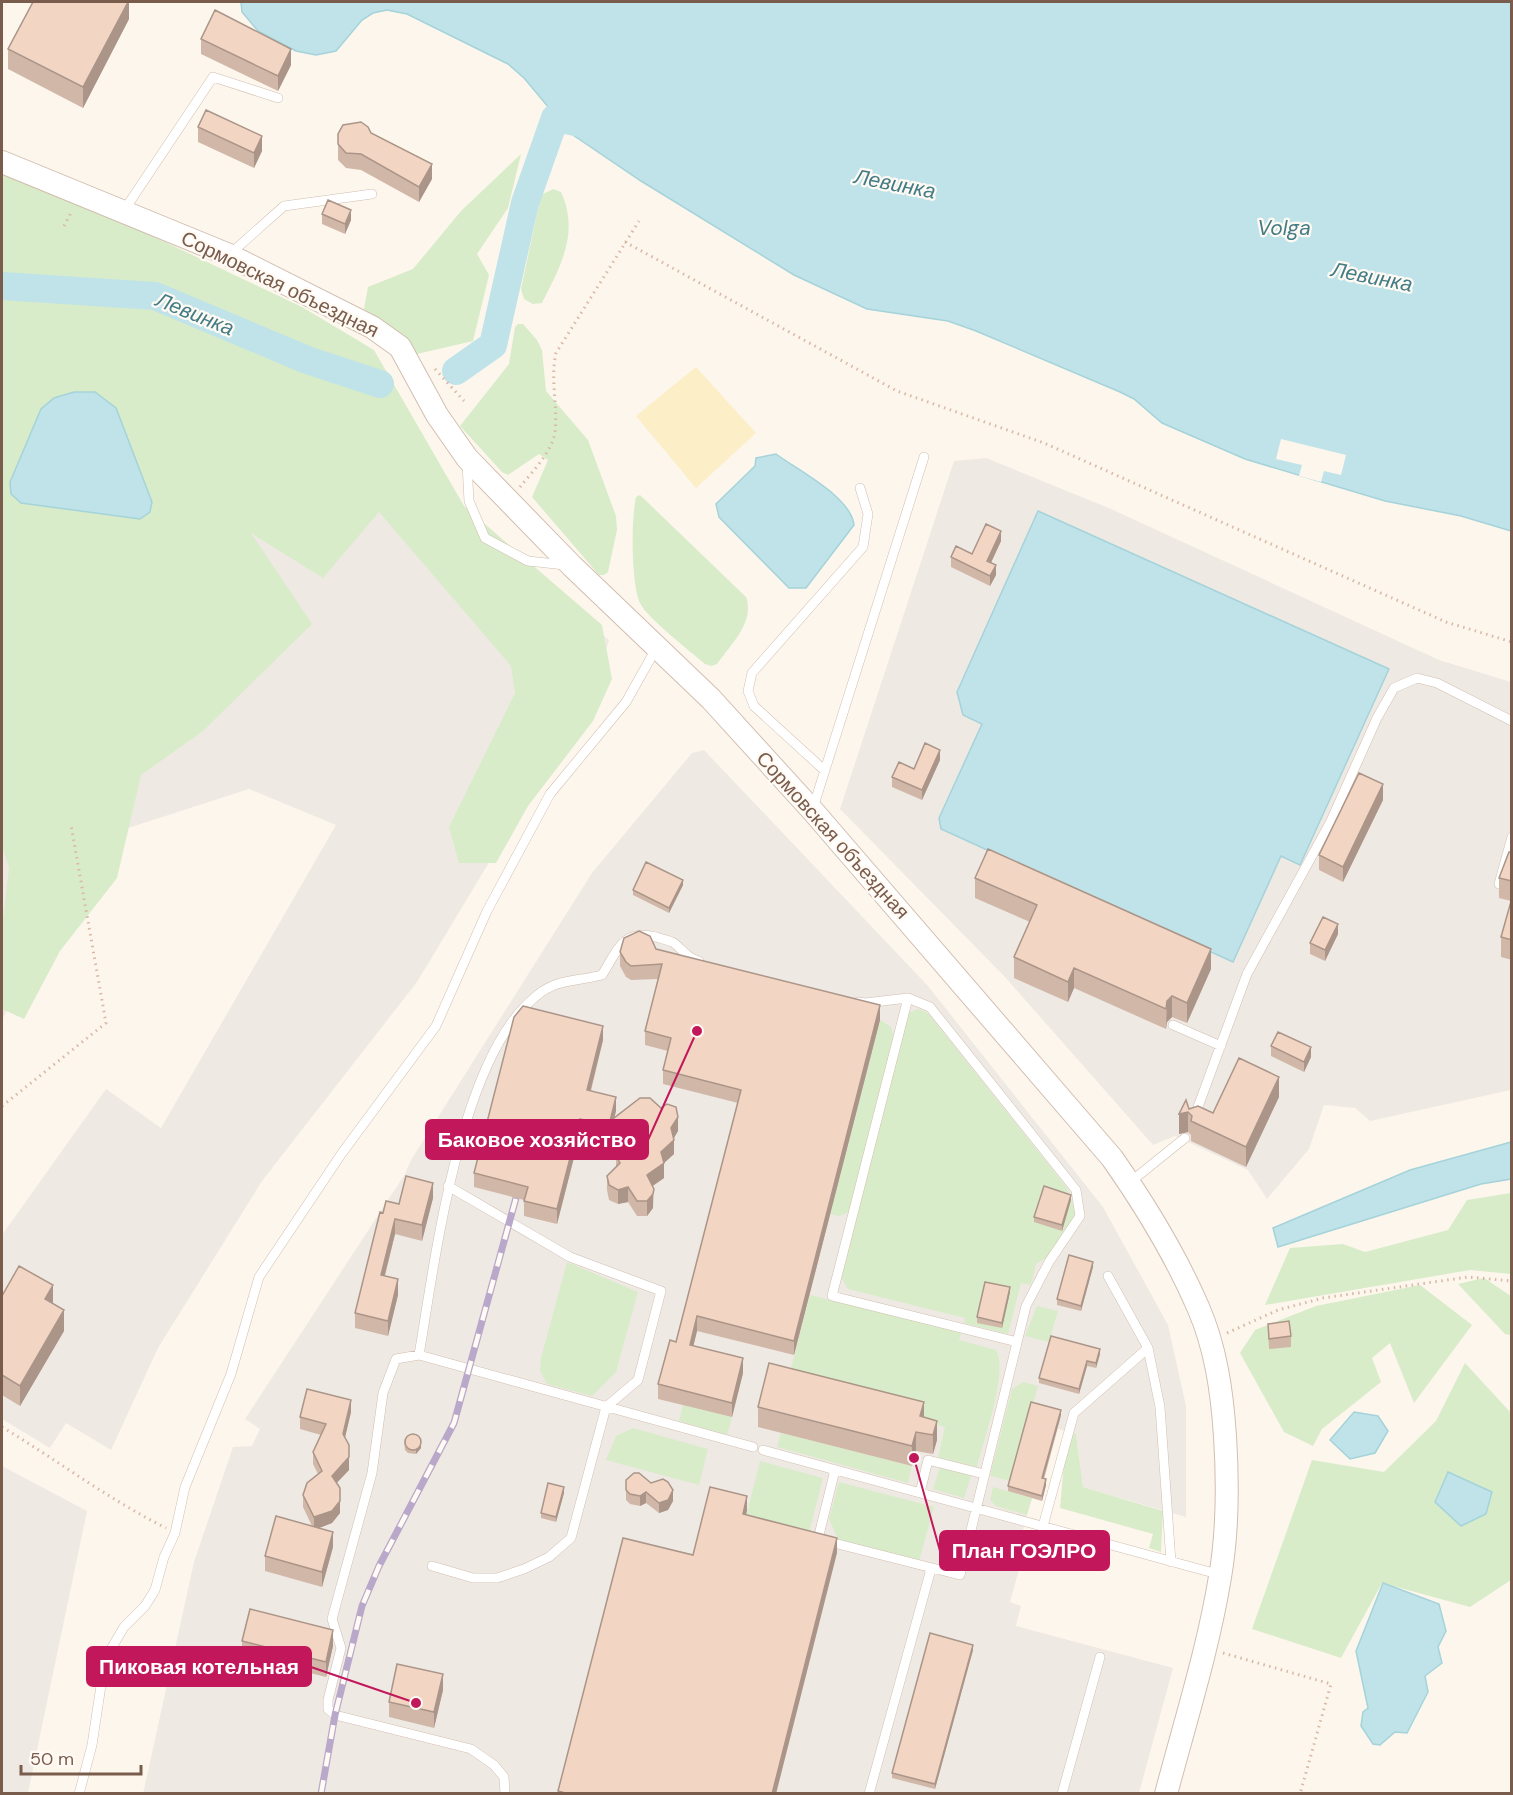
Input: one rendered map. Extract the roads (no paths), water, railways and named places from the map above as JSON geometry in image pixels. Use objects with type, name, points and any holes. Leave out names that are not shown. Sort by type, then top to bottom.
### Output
[{"type":"street","name":"Сормовская объездная","points":[[2,162],[229,255],[372,327],[400,346],[437,415],[467,458],[572,566],[657,646],[813,810],[1112,1158],[1130,1183],[1175,1259],[1199,1309],[1218,1372],[1223,1405],[1228,1490],[1221,1575],[1205,1647],[1166,1794]]},
{"type":"lane","points":[[123,212],[213,77],[278,98]]},
{"type":"lane","points":[[229,255],[284,206],[372,194]]},
{"type":"lane","points":[[813,810],[924,456]]},
{"type":"lane","points":[[467,458],[469,501],[485,538],[528,561],[572,566]]},
{"type":"lane","points":[[824,770],[754,706],[748,691],[752,673],[863,547],[868,514],[860,488]]},
{"type":"lane","points":[[79,1794],[92,1745],[105,1659],[124,1628],[145,1606],[155,1590],[164,1557],[175,1533],[184,1488],[231,1374],[259,1277],[342,1153],[436,1026],[487,911],[550,794],[626,702],[657,646]]},
{"type":"lane","points":[[1192,1123],[1247,974],[1330,823],[1377,718],[1394,688],[1417,678],[1437,682],[1512,721]]},
{"type":"lane","points":[[1499,884],[1512,837]]},
{"type":"lane","points":[[419,1355],[448,1186],[476,1095],[498,1041],[516,1015],[536,996],[560,981],[603,975],[623,942],[633,935],[644,934],[672,941],[690,959],[714,965]]},
{"type":"lane","points":[[908,998],[832,1296],[1017,1342]]},
{"type":"lane","points":[[835,1470],[818,1539],[960,1575],[1026,1306],[1049,1262],[1080,1216],[1076,1190],[930,1007],[908,998],[865,1003],[853,1000]]},
{"type":"lane","points":[[1173,1025],[1221,1046]]},
{"type":"lane","points":[[1130,1183],[1185,1138]]},
{"type":"lane","points":[[432,1566],[473,1578],[497,1578],[549,1557],[570,1538],[606,1407],[638,1380],[661,1291],[570,1257],[448,1186]]},
{"type":"lane","points":[[1108,1276],[1148,1348],[1160,1407],[1171,1562]]},
{"type":"lane","points":[[1043,1526],[1074,1413],[1148,1348]]},
{"type":"lane","points":[[505,1794],[504,1777],[494,1765],[471,1749],[335,1715],[328,1709],[328,1700],[341,1648],[332,1619],[372,1473],[383,1393],[396,1359],[419,1355],[753,1447]]},
{"type":"lane","points":[[763,1450],[1221,1575]]},
{"type":"lane","points":[[920,1493],[928,1460],[984,1474]]},
{"type":"lane","points":[[869,1794],[931,1569]]},
{"type":"lane","points":[[1062,1794],[1100,1657]]},
{"type":"water","name":"Volga","points":[[241,2],[1511,2],[1511,531],[1461,516],[1385,501],[1245,459],[1162,423],[1134,399],[1120,392],[976,331],[948,321],[867,309],[794,275],[641,181],[570,133],[524,78],[508,64],[407,14],[387,10],[373,13],[362,20],[336,51],[316,55],[296,51],[258,31],[242,12]]},
{"type":"water","points":[[74,392],[95,392],[116,408],[152,502],[150,512],[140,519],[21,503],[11,494],[10,482],[41,409],[54,398]]},
{"type":"water","points":[[776,454],[822,485],[844,504],[854,525],[806,588],[789,588],[719,517],[716,504],[755,466],[756,458]]},
{"type":"water","points":[[1038,511],[1389,669],[1300,865],[1281,856],[1233,962],[941,829],[939,818],[982,724],[963,715],[957,692]]},
{"type":"water","points":[[1511,1142],[1511,1179],[1481,1184],[1278,1247],[1273,1228],[1410,1170]]},
{"type":"water","points":[[1354,1412],[1378,1416],[1388,1431],[1375,1453],[1350,1459],[1330,1440]]},
{"type":"water","points":[[1448,1472],[1492,1492],[1486,1514],[1461,1526],[1435,1502]]},
{"type":"water","points":[[1383,1583],[1439,1604],[1446,1631],[1438,1647],[1442,1663],[1425,1676],[1428,1692],[1407,1733],[1395,1732],[1380,1745],[1373,1744],[1361,1726],[1363,1712],[1368,1708],[1356,1651]]},
{"type":"waterway","name":"Левинка","points":[[456,371],[493,345],[525,203],[555,118],[591,125]]},
{"type":"waterway","name":"Левинка","points":[[2,286],[155,296],[307,360],[380,384]]},
{"type":"railway","points":[[321,1794],[335,1715],[362,1606],[379,1566],[454,1423],[516,1198]]},
{"type":"place","name":"Баковое хозяйство","points":[[697,1031]]},
{"type":"place","name":"План ГОЭЛРО","points":[[914,1458]]},
{"type":"place","name":"Пиковая котельная","points":[[416,1703]]}]
